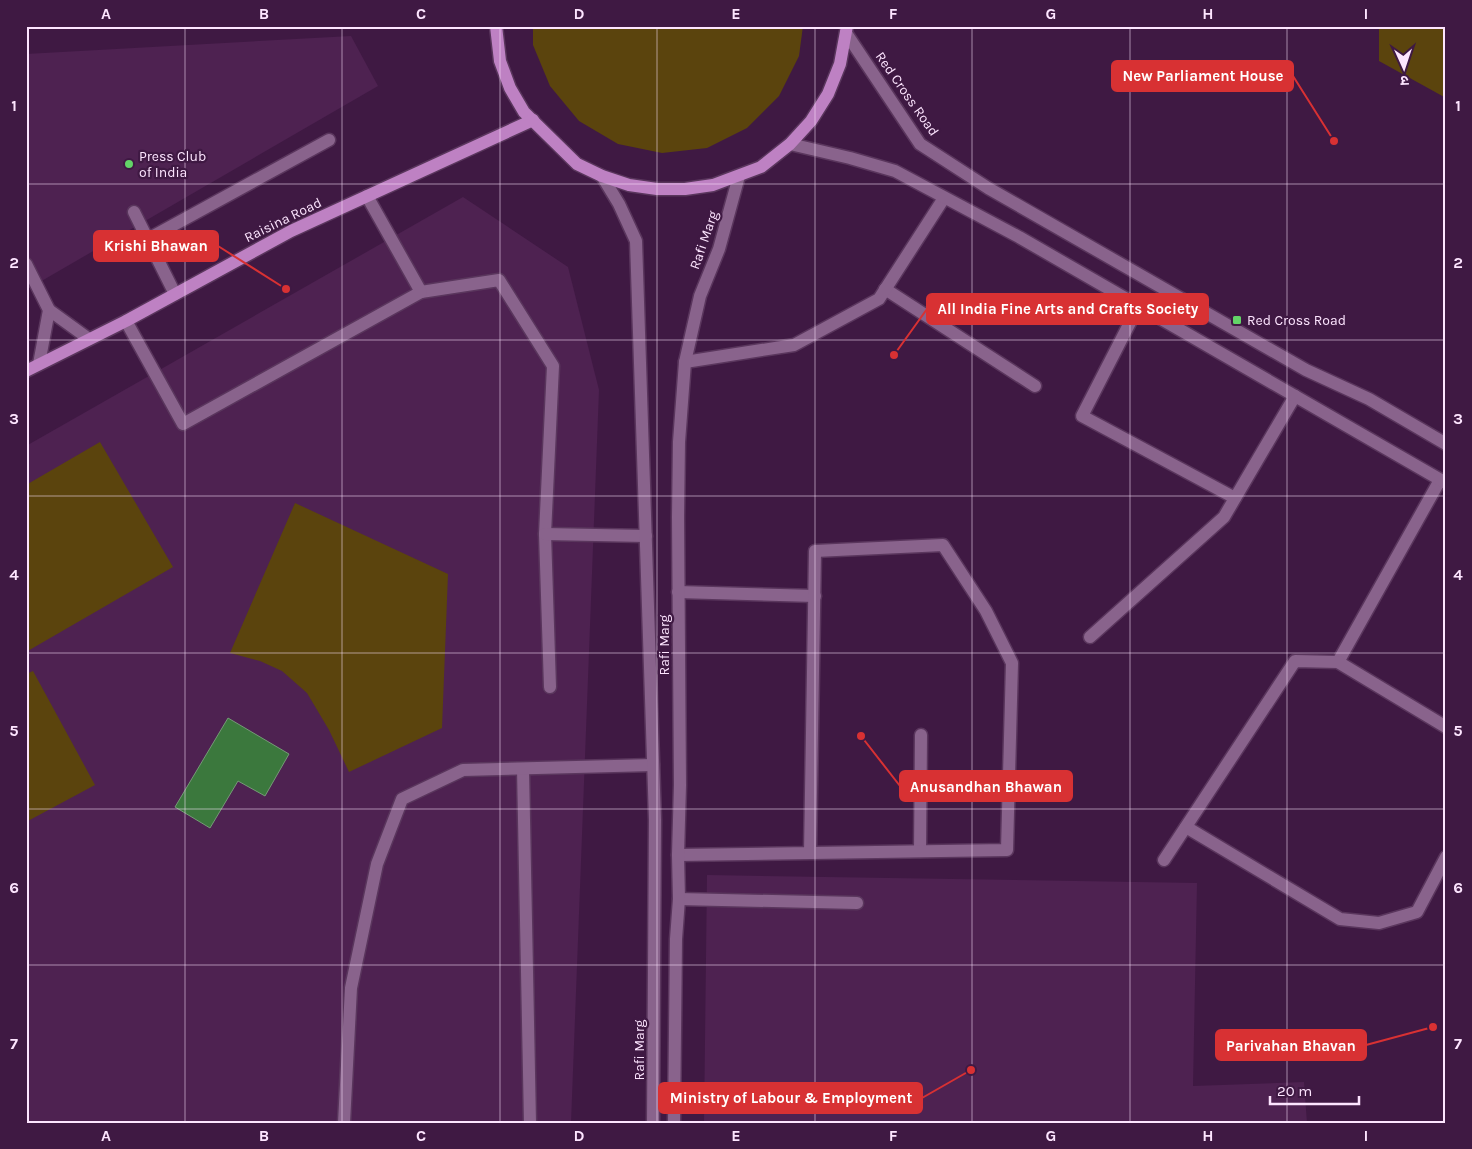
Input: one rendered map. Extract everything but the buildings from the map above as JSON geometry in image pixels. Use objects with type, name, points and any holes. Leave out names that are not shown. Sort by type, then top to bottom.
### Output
[{"type":"main road","points":[[496,26],[500,62],[510,88],[524,112],[577,164],[602,176],[629,185],[657,189],[685,189],[713,185],[760,167],[790,144],[811,121],[828,94],[840,64],[846,30]]},
{"type":"main road","name":"Raisina Road","points":[[26,371],[126,321],[291,231],[533,120]]},
{"type":"street","name":"Red Cross Road","points":[[846,30],[920,144],[988,188],[1306,370],[1369,399],[1446,444]]},
{"type":"street","points":[[148,239],[328,140]]},
{"type":"street","points":[[790,144],[895,170],[1019,238],[1443,482],[1338,662]]},
{"type":"street","name":"Rafi Marg","points":[[602,176],[619,204],[636,241],[655,820],[653,1123]]},
{"type":"street","name":"Rafi Marg","points":[[674,1123],[680,785],[679,442],[685,362],[700,296],[719,249],[739,176]]},
{"type":"street","points":[[367,196],[421,292]]},
{"type":"street","points":[[685,362],[794,345],[879,299],[944,198]]},
{"type":"street","points":[[134,212],[175,294]]},
{"type":"street","points":[[26,264],[48,310],[89,339]]},
{"type":"street","points":[[126,321],[183,424],[421,292],[499,280],[553,366],[545,534],[550,687]]},
{"type":"street","points":[[885,289],[1036,386]]},
{"type":"street","points":[[1138,306],[1082,416],[1235,498]]},
{"type":"street","points":[[39,364],[48,310]]},
{"type":"street","points":[[1090,637],[1224,517],[1295,396]]},
{"type":"street","points":[[545,534],[646,536]]},
{"type":"street","points":[[678,855],[920,852],[1007,850],[1012,663],[986,611],[943,545],[815,551],[810,853]]},
{"type":"street","points":[[678,592],[815,596]]},
{"type":"street","points":[[1164,860],[1295,660],[1338,662],[1446,727]]},
{"type":"street","points":[[920,852],[921,735]]},
{"type":"street","points":[[344,1123],[351,988],[377,864],[402,799],[463,770],[653,765]]},
{"type":"street","points":[[524,769],[530,1123]]},
{"type":"street","points":[[1186,827],[1340,919],[1379,923],[1417,912],[1446,857]]},
{"type":"street","points":[[679,899],[857,903]]},
{"type":"shaded area","points":[[533,26],[803,26],[799,56],[779,96],[747,128],[707,148],[662,153],[618,144],[579,121],[550,86],[533,45]]},
{"type":"shaded area","points":[[1379,26],[1446,26],[1446,98],[1379,61]]},
{"type":"shaded area","points":[[351,36],[378,86],[26,290],[26,54]]},
{"type":"shaded area","points":[[463,197],[568,267],[599,390],[571,1123],[26,1123],[26,446]]},
{"type":"shaded area","points":[[100,442],[173,567],[26,652],[26,485]]},
{"type":"shaded area","points":[[295,503],[448,574],[442,728],[349,772],[329,730],[307,693],[282,671],[260,661],[230,653]]},
{"type":"shaded area","points":[[33,671],[95,785],[26,822],[26,674]]},
{"type":"shaded area","points":[[228,718],[289,754],[265,796],[238,781],[210,828],[175,807]]},
{"type":"shaded area","points":[[707,875],[1197,883],[1193,1086],[1304,1082],[1307,1123],[704,1123]]},
{"type":"place","name":"New Parliament House","points":[[1334,141]]},
{"type":"place","name":"Press Club of India","points":[[129,164]]},
{"type":"place","name":"Krishi Bhawan","points":[[286,289]]},
{"type":"place","name":"Red Cross Road","points":[[1237,320]]},
{"type":"place","name":"All India Fine Arts and Crafts Society","points":[[894,355]]},
{"type":"place","name":"Anusandhan Bhawan","points":[[861,736]]},
{"type":"place","name":"Parivahan Bhavan","points":[[1433,1027]]},
{"type":"place","name":"Ministry of Labour & Employment","points":[[971,1070]]}]
